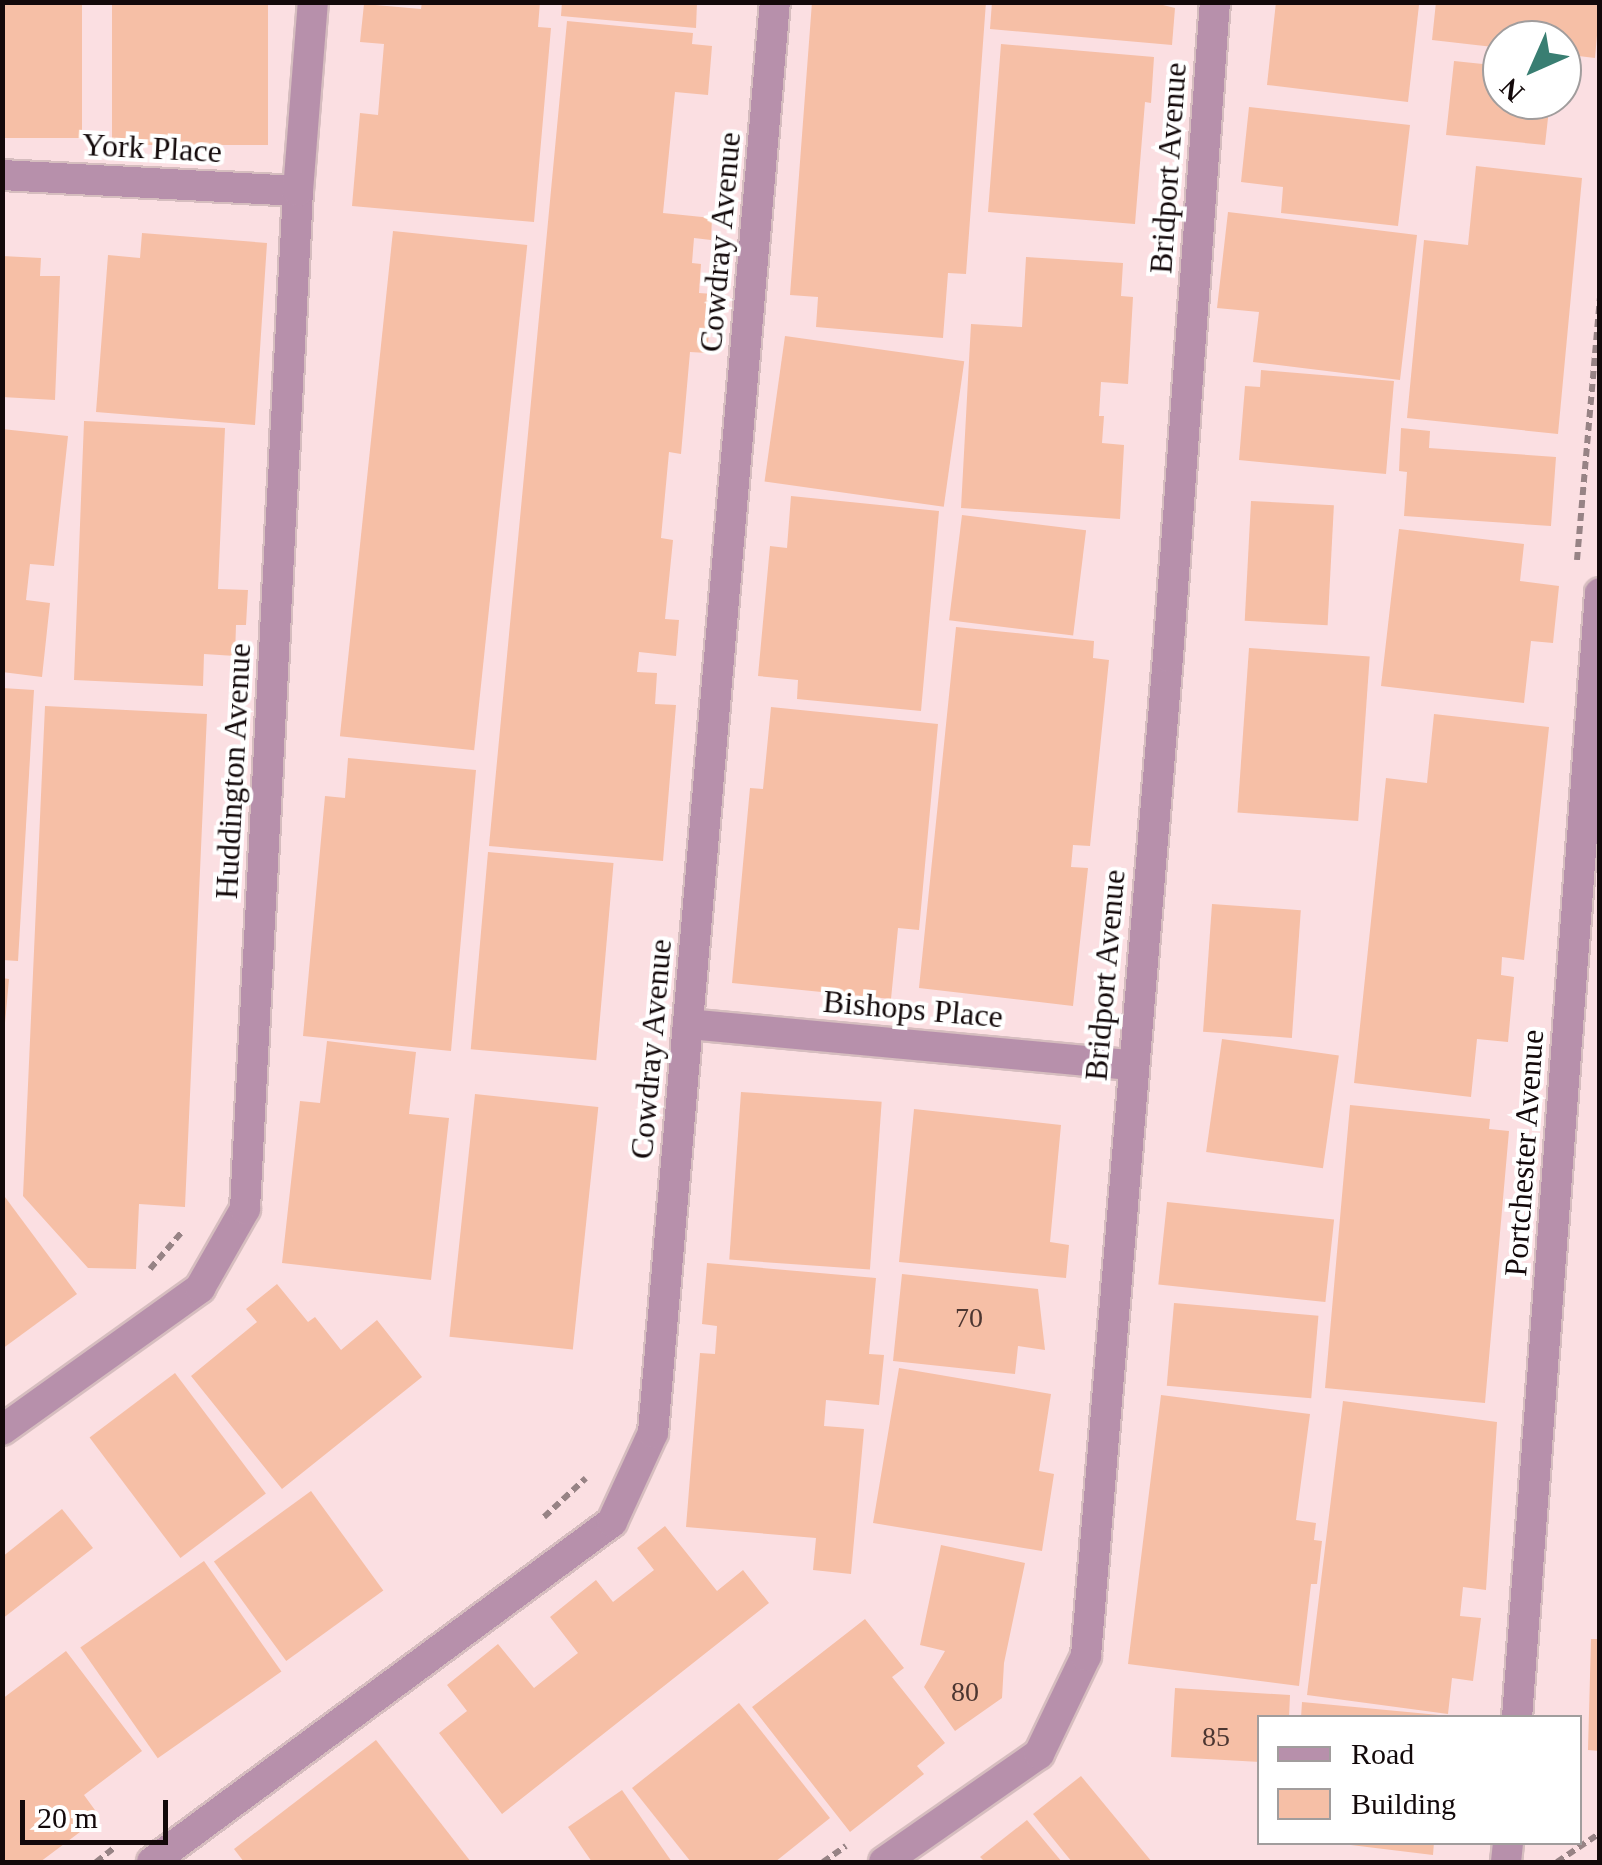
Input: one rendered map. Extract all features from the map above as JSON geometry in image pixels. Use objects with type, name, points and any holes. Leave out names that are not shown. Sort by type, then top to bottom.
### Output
[{"type":"street","name":"Huddington Avenue","points":[[2,1430],[200,1288],[244,1208],[298,191],[313,2]]},
{"type":"street","name":"Cowdray Avenue","points":[[152,1862],[612,1522],[654,1433],[775,2]]},
{"type":"street","name":"Bridport Avenue","points":[[884,1862],[1039,1754],[1086,1656],[1168,657],[1215,2]]},
{"type":"street","name":"York Place","points":[[2,174],[298,191]]},
{"type":"street","name":"Portchester Avenue","points":[[1517,1715],[1600,593]]},
{"type":"street","name":"Bishops Place","points":[[688,1024],[1132,1066]]},
{"type":"path","points":[[146,1273],[160,1262],[191,1220]]},
{"type":"path","points":[[533,1526],[594,1471]]},
{"type":"path","points":[[1557,1862],[1600,1833]]},
{"type":"path","points":[[96,1862],[127,1838]]},
{"type":"path","points":[[823,1862],[856,1840]]},
{"type":"building","points":[[2,2],[82,2],[82,138],[2,138]]},
{"type":"building","points":[[112,2],[268,2],[268,145],[112,145]]},
{"type":"building","points":[[422,2],[540,2],[538,27],[551,28],[534,222],[352,206],[360,113],[378,115],[384,44],[360,42],[364,4],[421,9]]},
{"type":"building","points":[[562,2],[697,2],[696,28],[561,16]]},
{"type":"building","points":[[812,2],[986,2],[966,274],[948,273],[943,338],[816,327],[818,297],[790,295]]},
{"type":"building","points":[[992,2],[1151,2],[1175,8],[1172,45],[990,29]]},
{"type":"building","points":[[1276,2],[1419,5],[1408,102],[1267,85]]},
{"type":"building","points":[[1436,2],[1600,2],[1595,58],[1582,56],[1582,20],[1482,20],[1482,46],[1432,40]]},
{"type":"building","points":[[567,21],[693,33],[692,44],[712,46],[708,95],[675,92],[663,213],[712,218],[711,240],[694,238],[692,263],[701,264],[699,293],[713,294],[707,353],[690,352],[681,454],[669,452],[661,538],[673,540],[665,619],[679,620],[676,656],[639,652],[637,672],[657,673],[655,704],[676,705],[663,861],[489,846]]},
{"type":"building","points":[[1001,44],[1154,57],[1151,103],[1145,102],[1135,224],[988,212]]},
{"type":"building","points":[[1454,61],[1482,64],[1482,120],[1548,120],[1545,145],[1446,135]]},
{"type":"building","points":[[1249,107],[1410,125],[1398,226],[1281,213],[1283,187],[1241,182]]},
{"type":"building","points":[[1476,166],[1582,178],[1558,434],[1407,418],[1424,240],[1468,245]]},
{"type":"building","points":[[1228,212],[1417,235],[1400,380],[1253,362],[1259,312],[1217,308]]},
{"type":"building","points":[[393,231],[527,245],[474,750],[340,736]]},
{"type":"building","points":[[142,233],[267,243],[255,425],[96,412],[108,255],[140,258]]},
{"type":"building","points":[[2,256],[41,258],[40,276],[60,276],[55,400],[2,397]]},
{"type":"building","points":[[1026,257],[1123,263],[1121,296],[1133,297],[1128,384],[1101,382],[1099,416],[1104,416],[1102,443],[1124,445],[1120,519],[961,508],[971,324],[1022,327]]},
{"type":"building","points":[[785,336],[964,361],[944,507],[765,482]]},
{"type":"building","points":[[1261,370],[1394,381],[1386,474],[1239,460],[1245,386],[1260,387]]},
{"type":"building","points":[[84,421],[225,428],[218,589],[248,590],[246,625],[236,625],[235,656],[204,654],[203,686],[74,680]]},
{"type":"building","points":[[1401,428],[1430,431],[1429,448],[1556,457],[1551,526],[1404,516],[1407,472],[1399,471]]},
{"type":"building","points":[[2,429],[68,436],[54,566],[30,564],[26,600],[50,603],[42,677],[2,672]]},
{"type":"building","points":[[791,496],[939,511],[921,711],[797,699],[798,680],[758,676],[770,546],[787,548]]},
{"type":"building","points":[[1251,501],[1334,505],[1328,625],[1245,621]]},
{"type":"building","points":[[962,515],[1086,530],[1073,635],[949,620]]},
{"type":"building","points":[[1399,529],[1524,544],[1520,581],[1559,586],[1553,643],[1531,641],[1524,703],[1381,686]]},
{"type":"building","points":[[956,627],[1094,641],[1093,658],[1109,660],[1090,846],[1073,845],[1071,867],[1088,868],[1073,1006],[919,988]]},
{"type":"building","points":[[1249,648],[1370,656],[1358,821],[1237,813]]},
{"type":"building","points":[[2,688],[34,690],[18,961],[2,960]]},
{"type":"building","points":[[45,706],[207,714],[185,1207],[139,1204],[136,1269],[88,1268],[23,1196]]},
{"type":"building","points":[[771,707],[938,724],[919,930],[898,928],[891,999],[732,983],[750,788],[763,789]]},
{"type":"building","points":[[1434,714],[1549,727],[1524,960],[1502,957],[1501,975],[1514,977],[1508,1042],[1477,1039],[1471,1097],[1354,1083],[1386,778],[1427,783]]},
{"type":"building","points":[[348,758],[476,770],[451,1051],[303,1036],[325,796],[345,798]]},
{"type":"building","points":[[488,852],[614,863],[596,1060],[471,1049]]},
{"type":"building","points":[[1212,904],[1301,910],[1292,1038],[1203,1032]]},
{"type":"building","points":[[2,978],[9,979],[5,1023],[2,1023]]},
{"type":"building","points":[[1222,1039],[1339,1055],[1323,1168],[1206,1152]]},
{"type":"building","points":[[327,1041],[416,1052],[409,1114],[449,1118],[431,1280],[282,1263],[300,1101],[320,1103]]},
{"type":"building","points":[[741,1092],[882,1102],[870,1269],[729,1260]]},
{"type":"building","points":[[475,1094],[598,1107],[573,1350],[449,1337]]},
{"type":"building","points":[[1350,1105],[1490,1119],[1489,1129],[1509,1131],[1485,1403],[1325,1388]]},
{"type":"building","points":[[914,1109],[1061,1125],[1050,1242],[1069,1245],[1066,1278],[899,1262]]},
{"type":"building","points":[[2,1193],[77,1294],[2,1349]]},
{"type":"building","points":[[1167,1202],[1334,1220],[1325,1302],[1158,1285]]},
{"type":"building","points":[[707,1263],[876,1278],[869,1354],[884,1355],[879,1405],[826,1400],[824,1426],[864,1429],[851,1574],[813,1570],[816,1538],[686,1527],[700,1353],[715,1354],[717,1326],[702,1324]]},
{"type":"building","points":[[902,1274],[1038,1289],[1045,1350],[1018,1346],[1015,1374],[893,1361]]},
{"type":"building","points":[[277,1284],[308,1322],[315,1317],[341,1350],[377,1320],[422,1377],[282,1489],[191,1376],[257,1322],[246,1309]]},
{"type":"building","points":[[1174,1303],[1318,1316],[1311,1398],[1167,1386]]},
{"type":"building","points":[[899,1368],[1051,1394],[1039,1471],[1054,1474],[1042,1551],[873,1523]]},
{"type":"building","points":[[175,1373],[266,1494],[180,1558],[90,1437]]},
{"type":"building","points":[[1161,1395],[1310,1414],[1296,1520],[1316,1523],[1314,1540],[1322,1541],[1317,1584],[1311,1584],[1299,1686],[1128,1664]]},
{"type":"building","points":[[1343,1401],[1497,1422],[1486,1590],[1463,1587],[1460,1616],[1481,1618],[1473,1681],[1452,1678],[1448,1714],[1307,1695]]},
{"type":"building","points":[[311,1491],[383,1591],[286,1661],[214,1562]]},
{"type":"building","points":[[62,1509],[93,1548],[2,1619],[2,1557]]},
{"type":"building","points":[[665,1526],[717,1591],[743,1570],[769,1603],[502,1814],[439,1733],[467,1711],[447,1685],[498,1644],[534,1688],[578,1653],[550,1617],[596,1580],[613,1602],[654,1570],[637,1548]]},
{"type":"building","points":[[941,1545],[1025,1563],[1004,1663],[1002,1698],[955,1731],[924,1687],[945,1651],[920,1645]]},
{"type":"building","points":[[204,1561],[281,1672],[158,1758],[80,1648]]},
{"type":"building","points":[[865,1619],[904,1668],[892,1677],[945,1743],[917,1766],[924,1774],[850,1832],[752,1707]]},
{"type":"building","points":[[1591,1639],[1600,1639],[1600,1751],[1588,1750]]},
{"type":"building","points":[[66,1651],[142,1751],[84,1795],[100,1817],[40,1862],[2,1862],[2,1699]]},
{"type":"building","points":[[1175,1688],[1290,1695],[1289,1715],[1257,1715],[1257,1762],[1171,1757]]},
{"type":"building","points":[[1302,1702],[1439,1715],[1301,1715]]},
{"type":"building","points":[[739,1703],[830,1818],[775,1862],[691,1862],[632,1788]]},
{"type":"building","points":[[376,1740],[471,1862],[244,1862],[234,1849]]},
{"type":"building","points":[[1081,1776],[1152,1862],[1072,1862],[1033,1814]]},
{"type":"building","points":[[622,1790],[672,1862],[592,1862],[568,1827]]},
{"type":"building","points":[[1027,1820],[1062,1862],[985,1862],[980,1857]]},
{"type":"building","points":[[1351,1845],[1434,1845],[1433,1855]]}]
